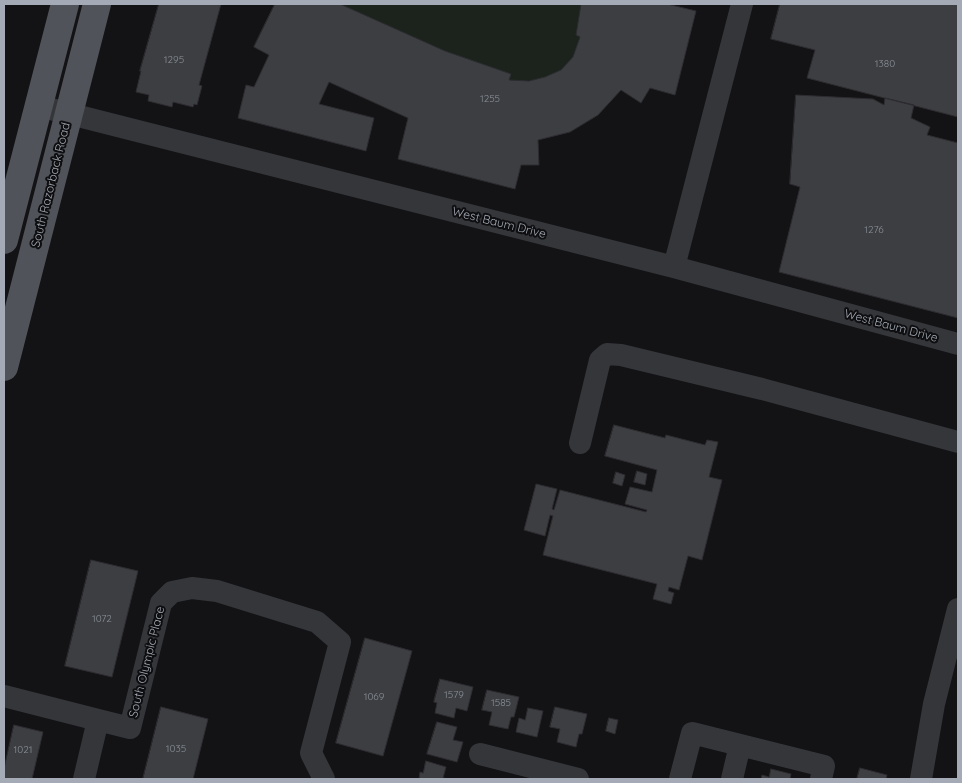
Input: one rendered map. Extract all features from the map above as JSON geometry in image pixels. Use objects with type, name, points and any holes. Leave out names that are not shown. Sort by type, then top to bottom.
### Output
[{"type":"main road","points":[[4,240],[65,4]]},
{"type":"main road","name":"South Razorback Road","points":[[4,367],[97,4]]},
{"type":"street","points":[[674,267],[742,4]]},
{"type":"street","name":"West Baum Drive","points":[[39,106],[674,267],[958,344]]},
{"type":"street","points":[[580,443],[600,360],[607,354],[621,355],[752,387],[958,442]]},
{"type":"street","name":"South Olympic Place","points":[[98,720],[130,728],[161,602],[172,592],[192,588],[218,591],[317,622],[340,642],[311,753],[324,779]]},
{"type":"street","points":[[921,779],[934,704],[958,609]]},
{"type":"street","points":[[4,696],[98,720],[84,779]]},
{"type":"street","points":[[680,779],[692,733],[740,745],[823,772]]},
{"type":"street","points":[[732,779],[740,745]]},
{"type":"street","points":[[480,754],[566,778]]},
{"type":"shaded area","points":[[340,4],[581,4],[576,35],[580,37],[574,56],[562,70],[537,79],[509,80],[510,75],[445,51]]},
{"type":"building","points":[[159,4],[221,4],[199,85],[202,86],[197,105],[194,104],[193,107],[173,102],[172,107],[148,101],[149,95],[136,92]]},
{"type":"building","points":[[275,4],[340,4],[445,51],[511,74],[509,80],[529,81],[561,70],[573,57],[580,37],[576,35],[581,4],[667,4],[696,11],[675,95],[650,88],[641,103],[621,90],[598,115],[570,132],[538,140],[539,165],[521,165],[515,189],[398,159],[408,118],[329,82],[319,104],[374,118],[366,151],[238,118],[246,85],[254,87],[269,55],[254,47]]},
{"type":"building","points":[[780,4],[958,4],[958,117],[807,78],[815,50],[771,39]]},
{"type":"building","points":[[796,95],[873,99],[884,105],[885,98],[914,105],[911,118],[930,127],[927,135],[958,143],[958,318],[779,272],[800,187],[790,184]]},
{"type":"building","points":[[614,425],[665,438],[666,435],[705,445],[707,440],[718,442],[709,477],[722,480],[702,560],[688,556],[679,590],[669,587],[668,591],[674,593],[671,604],[653,599],[657,584],[543,555],[553,516],[550,515],[545,536],[524,530],[536,484],[557,489],[552,509],[554,510],[560,490],[646,512],[647,510],[625,504],[630,487],[652,492],[657,470],[605,456]]},
{"type":"building","points":[[637,471],[647,474],[645,485],[634,482]]},
{"type":"building","points":[[616,472],[625,475],[622,486],[613,483]]},
{"type":"building","points":[[91,560],[138,571],[112,677],[65,666]]},
{"type":"building","points":[[365,638],[412,651],[383,756],[336,743]]},
{"type":"building","points":[[440,679],[473,687],[467,711],[456,708],[454,718],[435,713],[437,703],[434,702]]},
{"type":"building","points":[[487,690],[519,697],[514,717],[511,717],[508,729],[489,725],[492,712],[482,710]]},
{"type":"building","points":[[161,707],[208,719],[193,779],[143,779]]},
{"type":"building","points":[[555,707],[587,714],[582,734],[579,734],[576,747],[557,742],[560,729],[550,727]]},
{"type":"building","points":[[528,708],[543,711],[537,737],[516,732],[519,718],[525,720]]},
{"type":"building","points":[[609,718],[618,720],[615,734],[606,731]]},
{"type":"building","points":[[437,722],[457,727],[453,740],[463,742],[457,762],[427,754]]},
{"type":"building","points":[[14,725],[43,732],[32,779],[4,779],[4,769]]},
{"type":"building","points":[[426,761],[446,767],[443,778],[450,779],[419,779],[420,772],[423,773]]},
{"type":"building","points":[[860,768],[887,775],[886,779],[857,779]]},
{"type":"building","points":[[771,769],[791,774],[790,779],[761,779],[762,775],[769,777]]}]
